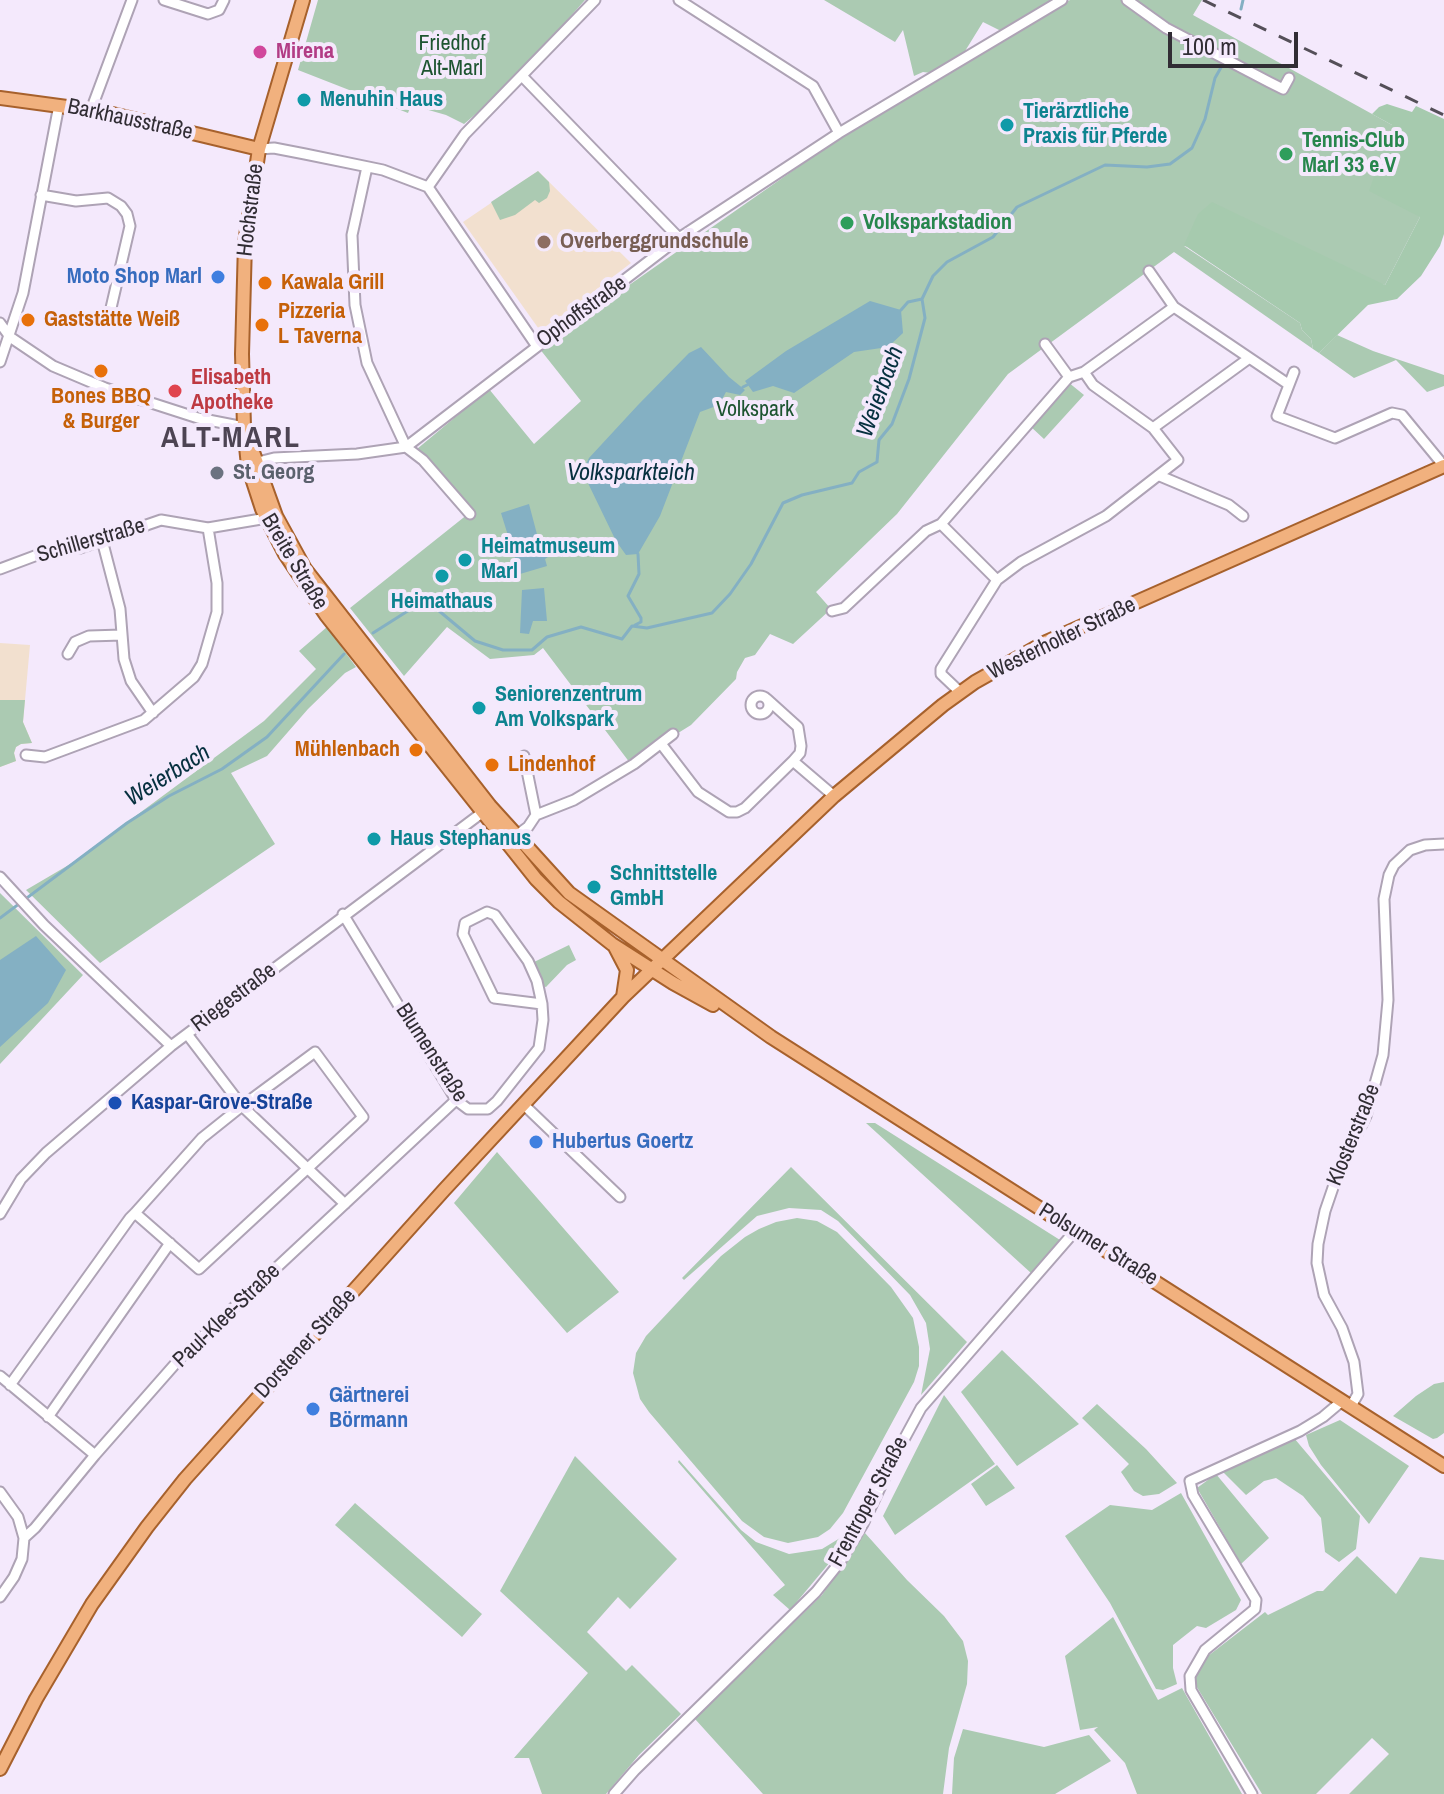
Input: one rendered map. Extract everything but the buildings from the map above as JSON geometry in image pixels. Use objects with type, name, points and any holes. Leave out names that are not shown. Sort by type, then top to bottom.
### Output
[{"type":"main road","name":"Hochstraße","points":[[244,427],[242,354],[245,256],[259,149],[303,0]]},
{"type":"main road","name":"Barkhausstraße","points":[[0,98],[91,110],[259,149]]},
{"type":"main road","name":"Breite Straße","points":[[244,427],[252,464],[272,518],[311,578],[486,809],[512,839],[569,893],[662,959]]},
{"type":"main road","name":"Westerholter Straße","points":[[662,959],[834,796],[897,741],[961,693],[1016,658],[1074,628],[1444,466]]},
{"type":"main road","name":"Breite Straße","points":[[512,839],[536,879],[559,902],[612,944],[652,969]]},
{"type":"main road","points":[[612,944],[627,970],[623,997]]},
{"type":"main road","name":"Dorstener Straße","points":[[0,1769],[85,1615],[147,1527],[232,1426],[523,1104],[662,959]]},
{"type":"main road","name":"Polsumer Straße","points":[[662,959],[752,1024],[1444,1466]]},
{"type":"main road","name":"Polsumer Straße","points":[[652,969],[688,992],[752,1024]]},
{"type":"street","points":[[91,110],[132,0]]},
{"type":"street","points":[[164,0],[208,14],[219,10],[224,0]]},
{"type":"street","points":[[428,187],[465,134],[595,0]]},
{"type":"street","points":[[679,0],[813,86],[839,133]]},
{"type":"street","name":"Ophoffstraße","points":[[252,464],[274,458],[357,454],[406,447],[679,238],[839,133],[1062,0]]},
{"type":"street","points":[[1127,0],[1166,28],[1283,89],[1289,78]]},
{"type":"street","points":[[522,76],[679,238]]},
{"type":"street","points":[[0,362],[23,293],[59,105]]},
{"type":"street","points":[[259,149],[284,150],[367,167],[428,187],[536,345]]},
{"type":"street","points":[[367,167],[352,235],[355,305],[367,363],[406,447],[423,460],[470,514]]},
{"type":"street","points":[[41,195],[76,201],[108,198],[127,214],[130,226],[111,308]]},
{"type":"street","points":[[1149,271],[1174,307],[1288,384]]},
{"type":"street","points":[[832,611],[844,608],[926,531],[941,524],[1069,377],[1084,372],[1174,307]]},
{"type":"street","points":[[0,323],[10,337],[53,366],[105,388],[198,418],[244,427]]},
{"type":"street","points":[[1045,344],[1069,377]]},
{"type":"street","points":[[1153,428],[1248,359]]},
{"type":"street","points":[[961,693],[941,674],[941,669],[997,580],[1021,562],[1106,516],[1178,460],[1153,428],[1093,385],[1084,372]]},
{"type":"street","points":[[1294,372],[1277,416],[1335,438],[1392,413],[1402,415],[1444,466]]},
{"type":"street","points":[[1160,476],[1229,505],[1243,516]]},
{"type":"street","name":"Schillerstraße","points":[[0,569],[48,551],[80,548],[161,520],[208,528],[272,518]]},
{"type":"street","points":[[941,524],[997,580]]},
{"type":"street","points":[[26,755],[45,757],[144,720],[194,677],[202,664],[217,612],[217,583],[208,528]]},
{"type":"street","points":[[102,540],[115,583],[124,659],[131,681],[153,713]]},
{"type":"street","points":[[68,654],[75,642],[89,636],[122,635]]},
{"type":"street","points":[[662,745],[698,792],[729,812],[737,812],[745,808],[800,753],[798,727],[767,699]]},
{"type":"street","points":[[512,839],[528,827],[536,815],[574,800],[662,745],[673,734]]},
{"type":"street","points":[[524,756],[536,815]]},
{"type":"street","points":[[793,761],[834,796]]},
{"type":"street","name":"Riegestraße","points":[[0,1214],[21,1179],[46,1153],[171,1046],[486,809]]},
{"type":"street","name":"Klosterstraße","points":[[1346,1403],[1358,1394],[1354,1362],[1342,1328],[1324,1295],[1317,1263],[1318,1244],[1329,1198],[1366,1116],[1383,1055],[1388,1000],[1384,899],[1389,875],[1394,865],[1410,850],[1444,844]]},
{"type":"street","points":[[0,877],[171,1046]]},
{"type":"street","name":"Blumenstraße","points":[[343,914],[456,1100],[468,1109],[488,1109],[497,1101],[539,1048],[543,1035],[542,1004],[528,961],[495,915],[487,912],[465,923],[463,934],[494,998],[542,1004]]},
{"type":"street","points":[[187,1034],[242,1106],[345,1204]]},
{"type":"street","points":[[10,1385],[135,1213],[202,1138],[242,1106],[315,1052],[363,1117],[199,1269],[135,1213]]},
{"type":"street","name":"Paul-Klee-Straße","points":[[24,1538],[183,1355],[456,1100]]},
{"type":"street","points":[[523,1104],[620,1197]]},
{"type":"street","name":"Frentroper Straße","points":[[614,1794],[816,1592],[840,1562],[863,1524],[921,1408],[1075,1231]]},
{"type":"street","points":[[48,1417],[170,1243]]},
{"type":"street","points":[[0,1376],[95,1455]]},
{"type":"street","points":[[1252,1794],[1191,1690],[1190,1676],[1205,1650],[1255,1609],[1256,1600],[1193,1495],[1190,1481],[1300,1431],[1346,1403]]},
{"type":"street","points":[[0,1492],[18,1517],[24,1538],[22,1559],[0,1597]]},
{"type":"shaded area","name":"Overberggrundschule","points":[[538,171],[631,263],[541,332],[463,222]]},
{"type":"shaded area","points":[[0,643],[30,645],[23,722],[32,743],[16,747],[16,761],[0,767]]},
{"type":"green space","name":"Friedhof Alt-Marl","points":[[318,0],[585,0],[511,84],[464,124],[411,105],[408,113],[298,70]]},
{"type":"green space","points":[[824,0],[1058,0],[1003,32],[983,22],[962,56],[931,73],[914,76],[903,30],[895,42]]},
{"type":"green space","name":"Volkspark","points":[[1070,0],[1202,0],[1193,15],[1392,125],[1420,217],[1385,285],[1184,246],[1300,323],[1311,339],[1313,349],[1174,252],[1008,374],[897,514],[816,592],[831,609],[793,644],[770,634],[755,655],[745,658],[736,679],[691,725],[630,763],[543,648],[534,655],[490,659],[447,627],[404,676],[350,608],[468,514],[417,449],[489,389],[534,444],[581,401],[539,348],[841,137]]},
{"type":"green space","points":[[1387,104],[1412,112],[1416,106],[1444,119],[1444,234],[1421,276],[1397,299],[1368,305],[1319,353],[1313,349],[1311,339],[1300,323],[1184,245],[1198,214],[1212,202],[1385,285],[1420,217],[1369,191],[1392,125],[1372,114]]},
{"type":"green space","points":[[538,171],[549,182],[547,198],[539,203],[535,200],[515,215],[500,220],[491,202]]},
{"type":"green space","points":[[1337,335],[1444,375],[1444,386],[1427,392],[1396,360],[1354,378],[1319,353]]},
{"type":"green space","points":[[1068,382],[1084,395],[1044,439],[1030,426]]},
{"type":"green space","points":[[327,627],[356,667],[345,673],[308,709],[267,756],[231,773],[275,844],[100,963],[26,890],[72,863],[264,721],[316,669],[299,651]]},
{"type":"green space","points":[[0,700],[25,700],[23,722],[32,743],[16,747],[16,761],[0,767]]},
{"type":"green space","points":[[0,893],[83,975],[0,1064]]},
{"type":"green space","points":[[569,945],[576,960],[546,987],[542,986],[532,963]]},
{"type":"green space","points":[[866,1123],[875,1123],[1060,1240],[1031,1273]]},
{"type":"green space","points":[[497,1152],[619,1292],[567,1333],[454,1203]]},
{"type":"green space","points":[[791,1167],[967,1342],[921,1395],[930,1349],[926,1323],[910,1295],[838,1221],[821,1210],[789,1208],[757,1216],[684,1280],[682,1278]]},
{"type":"green space","points":[[797,1218],[817,1221],[837,1232],[891,1287],[913,1318],[919,1366],[914,1382],[843,1513],[830,1529],[818,1537],[788,1543],[764,1537],[742,1521],[649,1412],[640,1399],[633,1373],[636,1353],[646,1336],[721,1256],[759,1229]]},
{"type":"green space","points":[[1002,1350],[1079,1424],[1017,1466],[961,1392]]},
{"type":"green space","points":[[1444,1382],[1444,1433],[1437,1438],[1433,1439],[1393,1416],[1434,1384]]},
{"type":"green space","points":[[944,1395],[995,1464],[895,1535],[883,1516]]},
{"type":"green space","points":[[1097,1404],[1146,1449],[1177,1483],[1159,1494],[1143,1496],[1134,1491],[1121,1472],[1129,1464],[1082,1418]]},
{"type":"green space","points":[[1340,1420],[1409,1466],[1369,1524],[1309,1446],[1306,1435]]},
{"type":"green space","points":[[1294,1438],[1360,1516],[1356,1549],[1339,1562],[1325,1552],[1321,1518],[1303,1496],[1276,1478],[1264,1481],[1246,1495],[1222,1471]]},
{"type":"green space","points":[[575,1456],[677,1559],[630,1609],[618,1597],[587,1632],[626,1671],[632,1665],[681,1714],[639,1755],[606,1794],[542,1794],[529,1758],[514,1758],[588,1673],[500,1591]]},
{"type":"green space","points":[[679,1460],[741,1530],[756,1542],[789,1554],[822,1549],[845,1535],[855,1521],[836,1555],[790,1610],[773,1595],[785,1585]]},
{"type":"green space","points":[[997,1465],[1015,1488],[986,1506],[971,1484]]},
{"type":"green space","points":[[1216,1474],[1269,1538],[1241,1564],[1197,1488]]},
{"type":"green space","points":[[1181,1493],[1241,1600],[1236,1610],[1206,1628],[1197,1626],[1173,1645],[1177,1684],[1163,1690],[1156,1689],[1110,1603],[1065,1536],[1110,1505],[1152,1510]]},
{"type":"green space","points":[[355,1503],[482,1614],[462,1637],[335,1525]]},
{"type":"green space","points":[[865,1533],[944,1616],[963,1641],[968,1661],[967,1684],[949,1748],[943,1794],[763,1794],[695,1719],[822,1595]]},
{"type":"green space","points":[[1357,1556],[1396,1594],[1420,1557],[1444,1560],[1444,1794],[1349,1794],[1389,1754],[1372,1738],[1316,1794],[1262,1794],[1195,1684],[1197,1670],[1204,1659],[1265,1612],[1268,1615],[1323,1591]]},
{"type":"green space","points":[[1113,1617],[1158,1700],[1182,1688],[1242,1794],[1137,1794],[1125,1763],[1094,1730],[1098,1727],[1080,1730],[1065,1656]]},
{"type":"green space","points":[[963,1729],[1044,1747],[1089,1735],[1111,1761],[1055,1794],[952,1794],[954,1758]]},
{"type":"water","points":[[870,301],[901,310],[903,333],[888,347],[854,352],[794,393],[773,386],[753,392],[745,381],[786,351]]},
{"type":"water","name":"Volksparkteich","points":[[701,347],[745,390],[740,395],[726,392],[719,405],[700,412],[660,516],[638,554],[626,555],[586,479],[585,466],[638,405],[689,353]]},
{"type":"water","points":[[529,504],[538,538],[555,541],[561,548],[545,559],[547,566],[520,574],[501,513]]},
{"type":"water","points":[[544,588],[547,621],[533,621],[529,634],[520,633],[522,590]]},
{"type":"water","points":[[36,936],[66,970],[48,1003],[0,1047],[0,960]]},
{"type":"waterway","name":"Weierbach","points":[[1241,9],[1243,0]]},
{"type":"waterway","name":"Weierbach","points":[[373,633],[414,607],[418,598],[438,610],[475,641],[503,650],[532,650],[547,637],[581,627],[622,639],[632,626],[647,628],[712,613],[751,564],[783,503],[852,483],[859,472],[877,462],[879,440],[892,424],[909,379],[925,318],[922,299],[933,276],[947,262],[993,237],[1017,207],[1105,165],[1147,167],[1170,164],[1192,148],[1205,119],[1215,78],[1235,43]]},
{"type":"waterway","points":[[901,310],[908,302],[922,299]]},
{"type":"waterway","points":[[743,387],[747,385]]},
{"type":"waterway","points":[[635,625],[641,622],[641,618],[628,596],[639,574],[638,554]]},
{"type":"waterway","name":"Weierbach","points":[[0,918],[127,823],[169,796],[222,769],[267,737],[344,654]]},
{"type":"railway","points":[[1203,0],[1444,115]]},
{"type":"place","name":"Mirena","points":[[260,52]]},
{"type":"place","name":"Menuhin Haus","points":[[304,100]]},
{"type":"place","name":"Tierärztliche Praxis für Pferde","points":[[1007,125]]},
{"type":"place","name":"Tennis-Club Marl 33 e.V","points":[[1286,154]]},
{"type":"place","name":"Volksparkstadion","points":[[847,223]]},
{"type":"place","name":"Overberggrundschule","points":[[544,242]]},
{"type":"place","name":"Moto Shop Marl","points":[[218,277]]},
{"type":"place","name":"Kawala Grill","points":[[265,283]]},
{"type":"place","name":"Gaststätte Weiß","points":[[28,320]]},
{"type":"place","name":"Pizzeria L Taverna","points":[[262,325]]},
{"type":"place","name":"Bones BBQ & Burger","points":[[101,371]]},
{"type":"place","name":"Elisabeth Apotheke","points":[[175,391]]},
{"type":"place","name":"St. Georg","points":[[217,473]]},
{"type":"place","name":"Heimatmuseum Marl","points":[[465,560]]},
{"type":"place","name":"Heimathaus","points":[[442,576]]},
{"type":"place","name":"Seniorenzentrum Am Volkspark","points":[[479,708]]},
{"type":"place","name":"Mühlenbach","points":[[416,750]]},
{"type":"place","name":"Lindenhof","points":[[492,765]]},
{"type":"place","name":"Haus Stephanus","points":[[374,839]]},
{"type":"place","name":"Schnittstelle GmbH","points":[[594,887]]},
{"type":"place","name":"Kaspar-Grove-Straße","points":[[115,1103]]},
{"type":"place","name":"Hubertus Goertz","points":[[536,1142]]},
{"type":"place","name":"Gärtnerei Börmann","points":[[313,1409]]},
{"type":"district","name":"ALT-MARL","points":[[231,439]]}]
